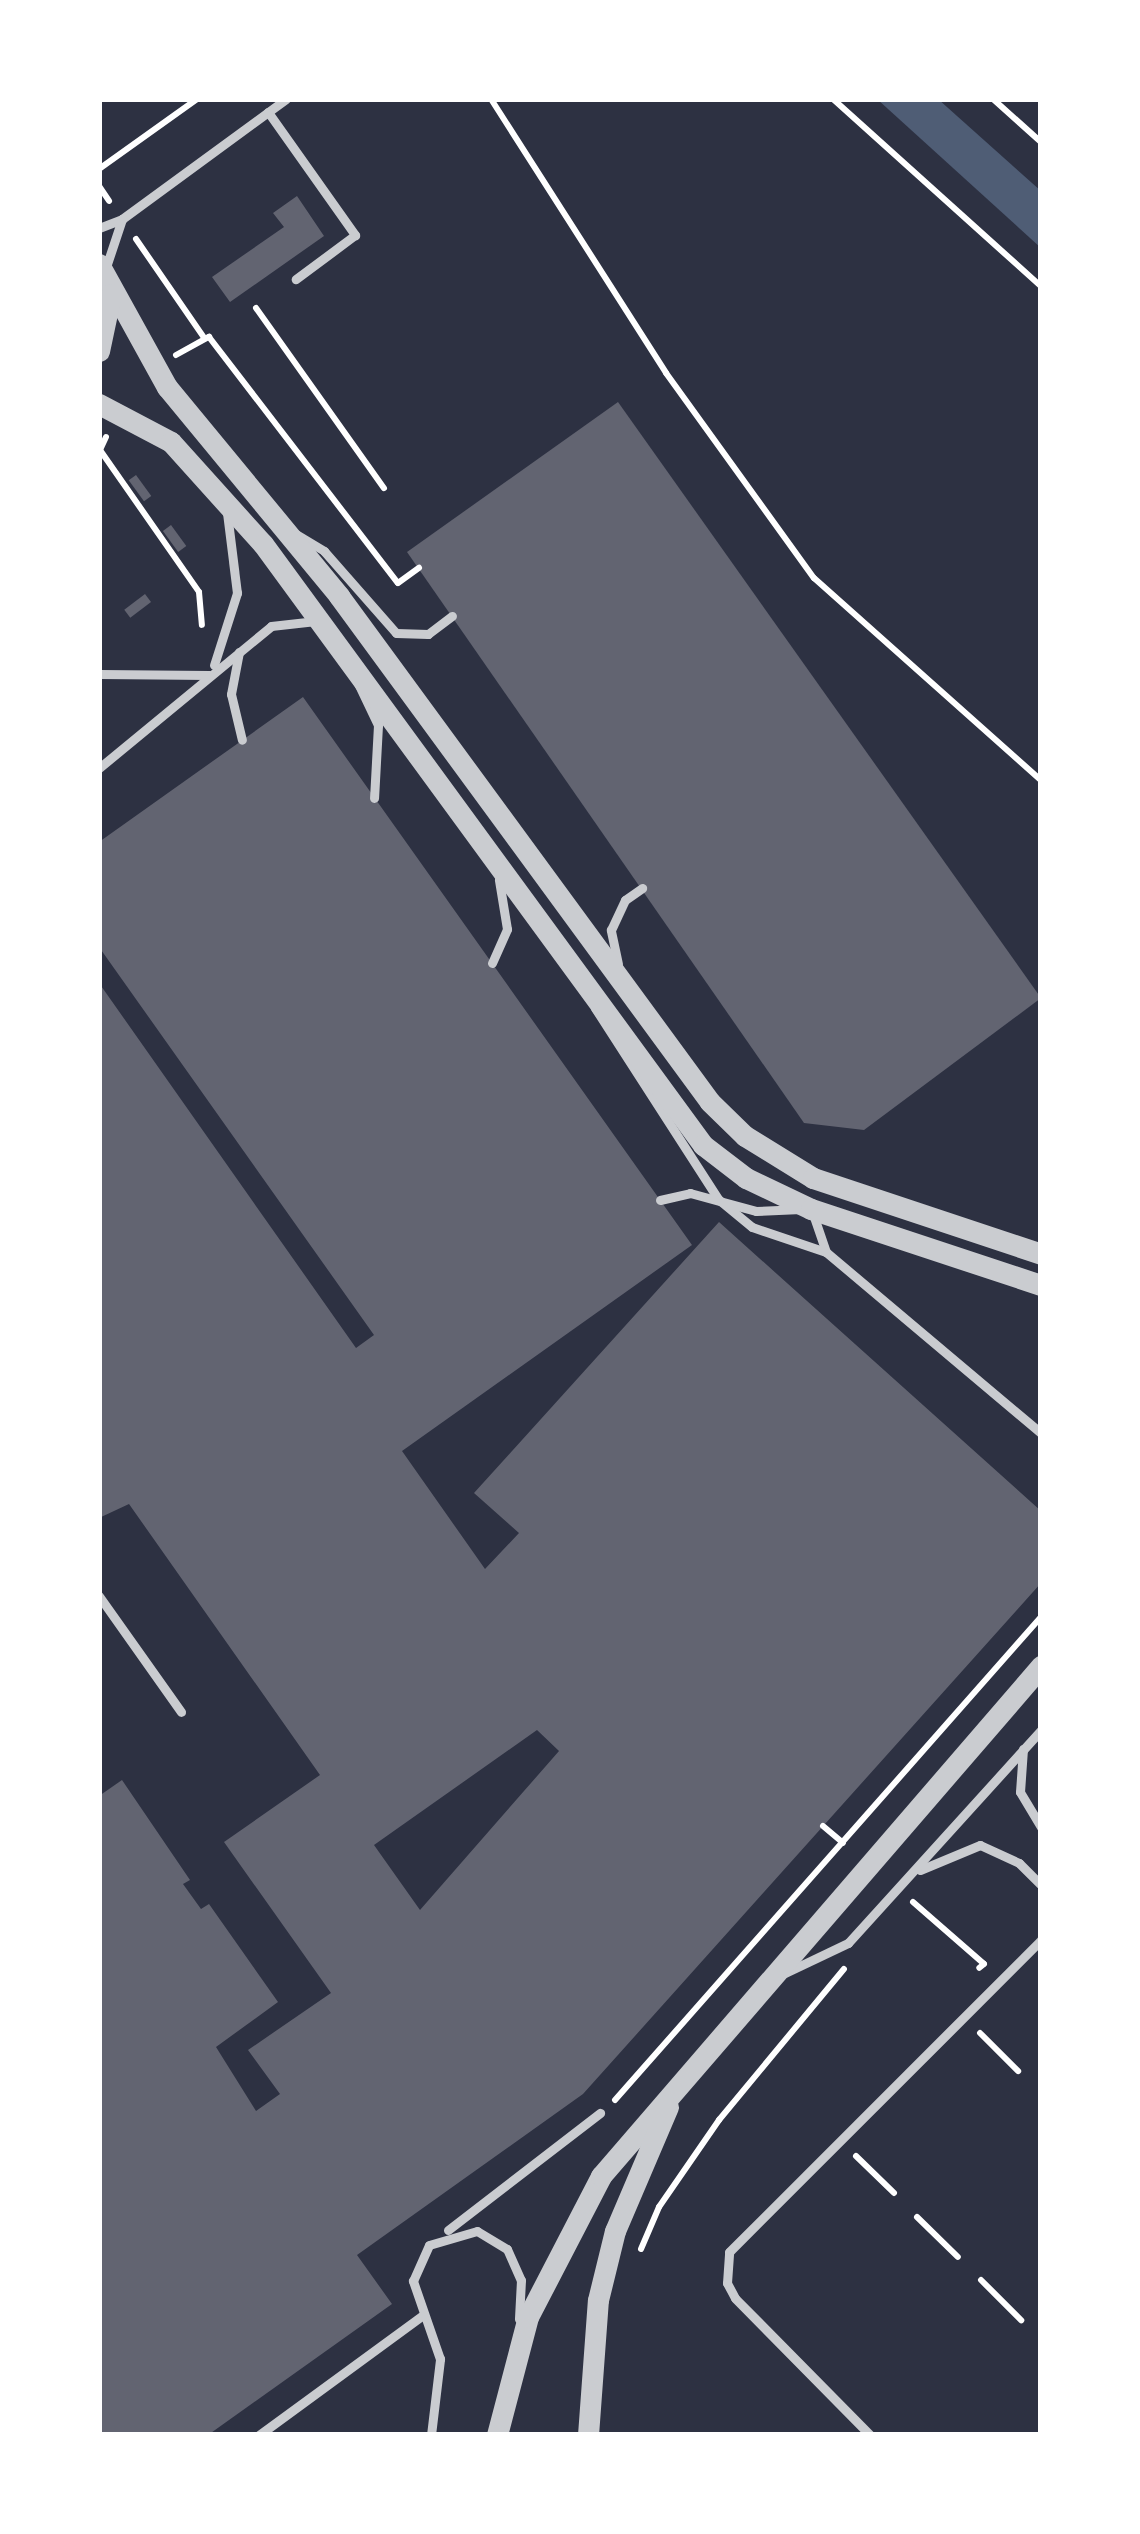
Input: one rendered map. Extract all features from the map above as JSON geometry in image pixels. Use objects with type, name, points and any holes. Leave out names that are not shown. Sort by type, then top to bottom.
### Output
[{"type":"street","points":[[99,351],[113,311],[105,274]]},
{"type":"street","points":[[105,274],[167,387],[284,527],[683,1072],[745,1136],[813,1178],[1041,1254]]},
{"type":"street","points":[[106,413],[149,425],[221,493],[446,788],[703,1145],[746,1178],[812,1209],[1041,1285]]},
{"type":"street","points":[[497,2435],[528,2318],[579,2208],[764,1983],[1041,1666]]},
{"type":"street","points":[[588,2435],[598,2300],[615,2231],[678,2086]]},
{"type":"lane","points":[[99,228],[122,219],[286,99]]},
{"type":"lane","points":[[268,112],[356,235],[296,279]]},
{"type":"lane","points":[[105,274],[122,219]]},
{"type":"lane","points":[[209,675],[237,592],[221,493]]},
{"type":"lane","points":[[284,527],[325,551],[395,633],[428,634],[452,616]]},
{"type":"lane","points":[[99,768],[241,646],[284,620],[326,626]]},
{"type":"lane","points":[[241,646],[230,678],[242,740]]},
{"type":"lane","points":[[358,669],[357,693],[378,725],[374,798]]},
{"type":"lane","points":[[99,674],[209,675]]},
{"type":"lane","points":[[446,788],[453,813],[504,892],[507,929],[492,963]]},
{"type":"lane","points":[[642,888],[616,914],[612,946],[683,1072]]},
{"type":"lane","points":[[592,995],[608,1035],[718,1198],[752,1227],[826,1252],[1041,1433]]},
{"type":"lane","points":[[660,1200],[718,1198],[757,1211],[812,1209],[826,1252]]},
{"type":"lane","points":[[99,1595],[181,1712]]},
{"type":"lane","points":[[764,1983],[848,1943],[1041,1730]]},
{"type":"lane","points":[[1023,1749],[1020,1792],[1041,1827]]},
{"type":"lane","points":[[905,1879],[942,1855],[980,1845],[1019,1863],[1041,1885]]},
{"type":"lane","points":[[870,2435],[735,2298],[727,2283],[729,2252],[1041,1940]]},
{"type":"lane","points":[[431,2435],[440,2359],[423,2315],[414,2271],[437,2239],[600,2113]]},
{"type":"lane","points":[[437,2239],[477,2231],[513,2256],[520,2305],[511,2375]]},
{"type":"lane","points":[[260,2435],[423,2315]]},
{"type":"path","points":[[99,169],[197,99]]},
{"type":"path","points":[[491,99],[666,373],[814,578],[1041,780]]},
{"type":"path","points":[[833,99],[1041,286]]},
{"type":"path","points":[[993,99],[1041,142]]},
{"type":"path","points":[[99,186],[109,200]]},
{"type":"path","points":[[130,231],[205,339],[398,583],[419,568]]},
{"type":"path","points":[[256,308],[384,488]]},
{"type":"path","points":[[168,359],[205,339]]},
{"type":"path","points":[[106,413],[100,450],[199,592],[198,636]]},
{"type":"path","points":[[600,2113],[637,2083],[1041,1617]]},
{"type":"path","points":[[821,1828],[841,1843]]},
{"type":"path","points":[[960,1942],[949,1940],[946,1929],[984,1964],[976,1972]]},
{"type":"path","points":[[633,2267],[686,2166],[845,1968],[848,1943]]},
{"type":"path","points":[[980,2033],[1018,2072]]},
{"type":"path","points":[[856,2156],[894,2193]]},
{"type":"path","points":[[917,2217],[958,2257]]},
{"type":"path","points":[[981,2281],[1021,2320]]},
{"type":"water","points":[[877,99],[938,99],[1041,191],[1041,248]]},
{"type":"building","points":[[297,196],[324,236],[230,302],[212,277],[284,227],[273,213]]},
{"type":"building","points":[[618,402],[1041,998],[864,1130],[804,1123],[407,552]]},
{"type":"building","points":[[136,475],[151,496],[144,501],[129,480]]},
{"type":"building","points":[[171,525],[186,546],[178,552],[163,531]]},
{"type":"building","points":[[145,594],[151,602],[130,618],[124,610]]},
{"type":"building","points":[[303,697],[692,1245],[402,1451],[485,1569],[519,1533],[474,1493],[719,1222],[1041,1511],[1041,1583],[583,2094],[357,2255],[392,2304],[208,2435],[99,2435],[99,1796],[122,1780],[190,1880],[183,1884],[201,1909],[209,1904],[278,2002],[216,2047],[256,2111],[280,2094],[248,2050],[331,1993],[224,1842],[320,1775],[129,1504],[99,1518],[99,983],[356,1348],[374,1335],[99,947],[99,842]],"holes":[[[537,1730],[559,1751],[420,1910],[374,1845]]]}]
